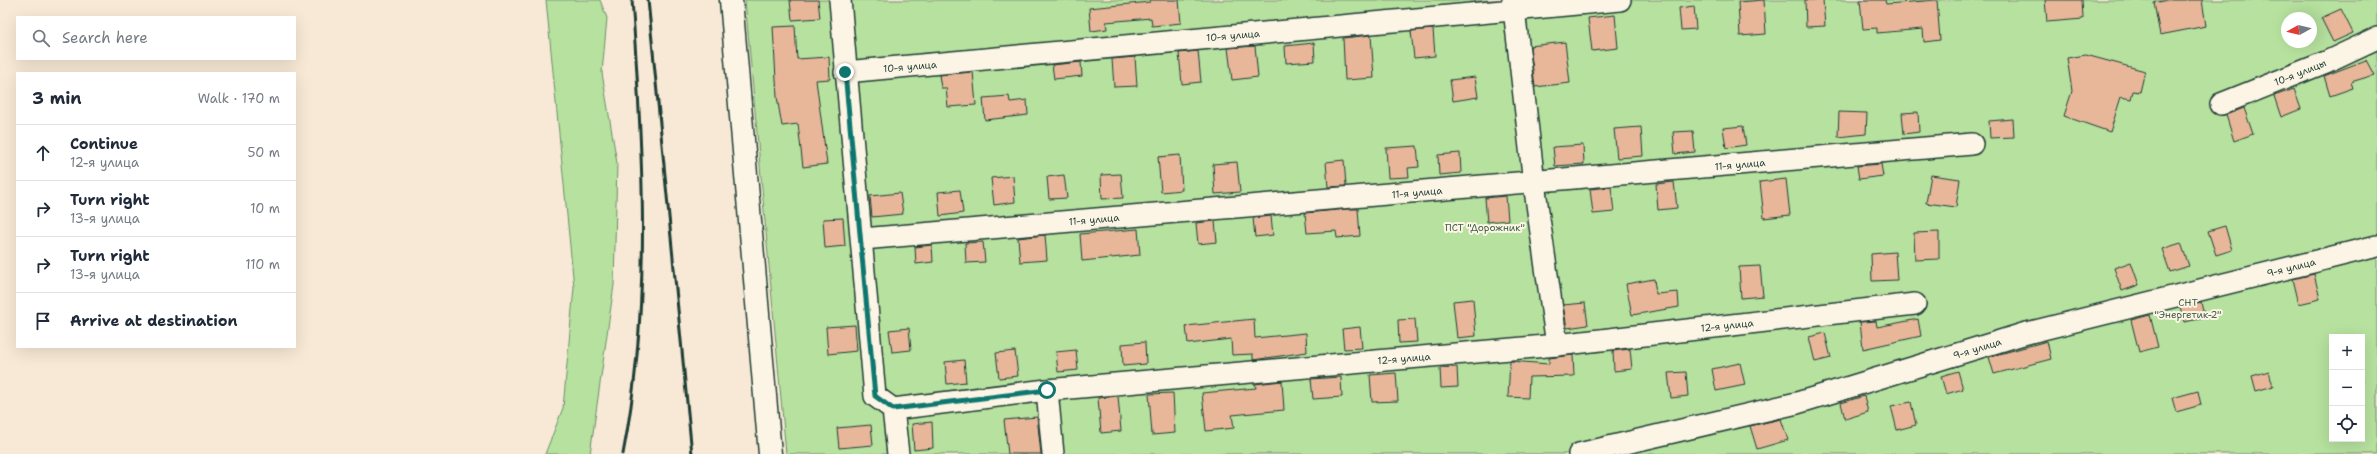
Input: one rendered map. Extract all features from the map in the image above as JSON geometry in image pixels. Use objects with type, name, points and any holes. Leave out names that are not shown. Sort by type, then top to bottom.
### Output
[{"type":"street","points":[[731,0],[770,454]]},
{"type":"street","points":[[840,0],[845,72],[862,239],[875,396],[893,409],[898,454]]},
{"type":"street","name":"10-я улица","points":[[845,72],[1513,4],[1620,0]]},
{"type":"street","points":[[1513,4],[1534,182],[1557,345]]},
{"type":"street","name":"10-я улицы","points":[[2221,104],[2326,62],[2377,38]]},
{"type":"street","name":"11-я улица","points":[[862,239],[1972,144]]},
{"type":"street","name":"9-я улица","points":[[1579,454],[1797,403],[2023,334],[2377,246]]},
{"type":"street","name":"12-я улица","points":[[893,409],[1047,390],[1557,345],[1915,304]]},
{"type":"street","points":[[1047,390],[1053,454]]},
{"type":"green space","points":[[546,0],[600,0],[607,18],[602,73],[617,163],[614,285],[590,454],[545,454],[563,408],[574,287]]},
{"type":"green space","name":"ПСТ \"Дорожник\"","points":[[745,0],[2377,0],[2377,454],[786,454]]},
{"type":"building","points":[[790,0],[818,0],[820,18],[792,20]]},
{"type":"building","points":[[1150,0],[1179,0],[1181,23],[1152,26],[1151,18],[1106,22],[1107,29],[1091,31],[1089,8],[1150,2]]},
{"type":"building","points":[[1764,0],[1766,34],[1740,36],[1738,2]]},
{"type":"building","points":[[1805,0],[1823,0],[1825,26],[1806,27]]},
{"type":"building","points":[[1860,0],[1885,0],[1886,4],[1937,0],[1940,40],[1924,42],[1923,29],[1877,33],[1877,28],[1863,29]]},
{"type":"building","points":[[2045,0],[2082,0],[2083,19],[2047,22]]},
{"type":"building","points":[[2168,0],[2202,0],[2206,26],[2160,35],[2154,3]]},
{"type":"building","points":[[1694,6],[1696,29],[1681,30],[1679,8]]},
{"type":"building","points":[[2341,9],[2353,33],[2333,42],[2321,18]]},
{"type":"building","points":[[1615,15],[1618,48],[1592,51],[1588,18]]},
{"type":"building","points":[[795,26],[797,59],[829,57],[830,79],[816,80],[827,164],[803,167],[798,124],[782,126],[777,97],[773,27]]},
{"type":"building","points":[[1433,29],[1435,56],[1414,58],[1411,31]]},
{"type":"building","points":[[1371,35],[1374,78],[1345,80],[1343,38]]},
{"type":"building","points":[[1565,42],[1570,83],[1535,87],[1530,46]]},
{"type":"building","points":[[1314,43],[1315,61],[1286,63],[1285,46]]},
{"type":"building","points":[[1255,46],[1258,77],[1232,80],[1228,48]]},
{"type":"building","points":[[1198,51],[1201,82],[1182,84],[1179,53]]},
{"type":"building","points":[[2086,55],[2145,71],[2140,92],[2133,91],[2131,99],[2121,97],[2110,132],[2064,116],[2072,91],[2067,58]]},
{"type":"building","points":[[1135,57],[1137,86],[1114,87],[1112,59]]},
{"type":"building","points":[[2366,60],[2374,75],[2351,82],[2353,88],[2330,96],[2324,76]]},
{"type":"building","points":[[1081,62],[1082,76],[1054,79],[1052,65]]},
{"type":"building","points":[[973,72],[976,105],[948,107],[946,88],[941,88],[939,75]]},
{"type":"building","points":[[1475,77],[1478,97],[1453,101],[1450,80]]},
{"type":"building","points":[[2294,89],[2301,109],[2281,117],[2274,96]]},
{"type":"building","points":[[1009,96],[1010,102],[1027,100],[1028,115],[985,120],[983,98]]},
{"type":"building","points":[[2244,108],[2253,134],[2234,141],[2226,115]]},
{"type":"building","points":[[1839,112],[1867,113],[1866,134],[1838,137]]},
{"type":"building","points":[[1918,112],[1919,132],[1904,134],[1902,113]]},
{"type":"building","points":[[2013,119],[2014,137],[1990,138],[1989,121]]},
{"type":"building","points":[[1743,126],[1746,145],[1726,148],[1723,128]]},
{"type":"building","points":[[1641,127],[1643,156],[1617,158],[1614,129]]},
{"type":"building","points":[[1693,131],[1695,152],[1675,154],[1673,132]]},
{"type":"building","points":[[1583,145],[1584,164],[1555,166],[1553,147]]},
{"type":"building","points":[[1417,146],[1419,167],[1408,168],[1409,177],[1388,178],[1386,148]]},
{"type":"building","points":[[1460,153],[1461,173],[1439,175],[1438,155]]},
{"type":"building","points":[[1180,155],[1182,190],[1161,192],[1158,157]]},
{"type":"building","points":[[1344,160],[1346,186],[1328,187],[1326,162]]},
{"type":"building","points":[[1237,162],[1240,192],[1215,194],[1213,164]]},
{"type":"building","points":[[1881,164],[1883,176],[1859,179],[1857,166]]},
{"type":"building","points":[[1121,174],[1123,198],[1102,199],[1101,175]]},
{"type":"building","points":[[1064,175],[1067,198],[1049,199],[1047,177]]},
{"type":"building","points":[[1931,175],[1960,179],[1956,207],[1926,203]]},
{"type":"building","points":[[1013,176],[1015,202],[994,205],[991,178]]},
{"type":"building","points":[[1786,179],[1790,215],[1764,218],[1760,182]]},
{"type":"building","points":[[1674,182],[1677,208],[1658,210],[1656,184]]},
{"type":"building","points":[[1611,187],[1614,212],[1593,214],[1590,189]]},
{"type":"building","points":[[960,190],[963,213],[940,216],[938,192]]},
{"type":"building","points":[[900,193],[903,214],[872,217],[870,196]]},
{"type":"building","points":[[1506,196],[1508,220],[1487,222],[1485,198]]},
{"type":"building","points":[[1358,209],[1360,236],[1337,238],[1336,231],[1307,233],[1305,213]]},
{"type":"building","points":[[1271,216],[1273,235],[1255,237],[1253,218]]},
{"type":"building","points":[[843,218],[845,246],[825,248],[823,219]]},
{"type":"building","points":[[1215,221],[1217,242],[1198,244],[1196,223]]},
{"type":"building","points":[[2225,226],[2232,250],[2216,255],[2208,231]]},
{"type":"building","points":[[1138,229],[1140,255],[1082,261],[1080,234]]},
{"type":"building","points":[[1939,232],[1939,259],[1915,260],[1914,233]]},
{"type":"building","points":[[1045,235],[1047,260],[1020,262],[1018,238]]},
{"type":"building","points":[[983,242],[985,262],[966,263],[965,243]]},
{"type":"building","points":[[2181,243],[2189,266],[2170,272],[2162,249]]},
{"type":"building","points":[[932,245],[933,262],[916,264],[915,247]]},
{"type":"building","points":[[1895,252],[1897,280],[1872,281],[1871,254]]},
{"type":"building","points":[[2131,262],[2139,285],[2122,291],[2114,268]]},
{"type":"building","points":[[1760,266],[1763,296],[1741,298],[1739,267]]},
{"type":"building","points":[[2314,274],[2320,299],[2299,304],[2293,279]]},
{"type":"building","points":[[1654,279],[1656,294],[1678,292],[1679,307],[1632,315],[1626,284]]},
{"type":"building","points":[[1473,299],[1476,336],[1457,338],[1453,301]]},
{"type":"building","points":[[2201,302],[2205,318],[2184,322],[2180,307]]},
{"type":"building","points":[[1585,303],[1588,325],[1567,328],[1563,305]]},
{"type":"building","points":[[2150,315],[2158,347],[2139,352],[2131,320]]},
{"type":"building","points":[[1254,319],[1255,338],[1306,333],[1307,352],[1253,360],[1253,354],[1232,355],[1231,339],[1188,344],[1186,326]]},
{"type":"building","points":[[1415,319],[1417,342],[1399,343],[1398,320]]},
{"type":"building","points":[[1918,319],[1921,336],[1863,349],[1860,322],[1876,321],[1877,327]]},
{"type":"building","points":[[855,325],[857,351],[828,354],[826,327]]},
{"type":"building","points":[[1360,327],[1362,348],[1344,349],[1342,329]]},
{"type":"building","points":[[909,328],[911,350],[892,352],[889,330]]},
{"type":"building","points":[[1825,333],[1831,358],[1815,362],[1809,337]]},
{"type":"building","points":[[2047,341],[2051,359],[1994,374],[1989,357]]},
{"type":"building","points":[[1145,342],[1146,364],[1123,366],[1122,344]]},
{"type":"building","points":[[1630,349],[1632,369],[1614,371],[1613,351]]},
{"type":"building","points":[[1076,350],[1078,370],[1058,372],[1056,352]]},
{"type":"building","points":[[1015,351],[1018,376],[999,378],[996,353]]},
{"type":"building","points":[[1573,355],[1574,376],[1529,377],[1528,398],[1508,397],[1510,361],[1549,364],[1549,358]]},
{"type":"building","points":[[964,360],[966,382],[947,384],[945,362]]},
{"type":"building","points":[[1740,363],[1745,385],[1716,391],[1712,369]]},
{"type":"building","points":[[1457,367],[1458,387],[1441,388],[1440,368]]},
{"type":"building","points":[[1958,371],[1963,389],[1946,394],[1941,376]]},
{"type":"building","points":[[2269,371],[2273,386],[2256,391],[2252,376]]},
{"type":"building","points":[[1686,372],[1688,396],[1671,398],[1668,373]]},
{"type":"building","points":[[1396,373],[1398,401],[1372,402],[1370,375]]},
{"type":"building","points":[[1341,377],[1342,397],[1313,399],[1311,379]]},
{"type":"building","points":[[1282,381],[1284,410],[1232,415],[1234,428],[1206,431],[1202,393],[1256,388],[1255,384]]},
{"type":"building","points":[[2198,391],[2201,405],[2176,412],[2172,398]]},
{"type":"building","points":[[1173,393],[1175,433],[1152,435],[1149,394]]},
{"type":"building","points":[[1118,396],[1121,431],[1101,433],[1098,398]]},
{"type":"building","points":[[1864,396],[1868,412],[1845,419],[1841,403]]},
{"type":"building","points":[[1911,402],[1916,425],[1897,430],[1891,406]]},
{"type":"building","points":[[1037,417],[1041,454],[1008,454],[1004,420]]},
{"type":"building","points":[[1781,419],[1788,440],[1757,449],[1750,426]]},
{"type":"building","points":[[932,422],[933,448],[914,450],[912,424]]},
{"type":"building","points":[[871,425],[873,445],[839,448],[837,428]]},
{"type":"railway","points":[[623,454],[632,398],[638,341],[641,284],[642,170],[632,0]]},
{"type":"railway","points":[[648,0],[692,454]]},
{"type":"route","points":[[845,72],[862,239],[875,396],[893,409],[1047,390]]},
{"type":"park label","name":"СHТ \"Энергетик-2\"","points":[[2188,308]]}]
